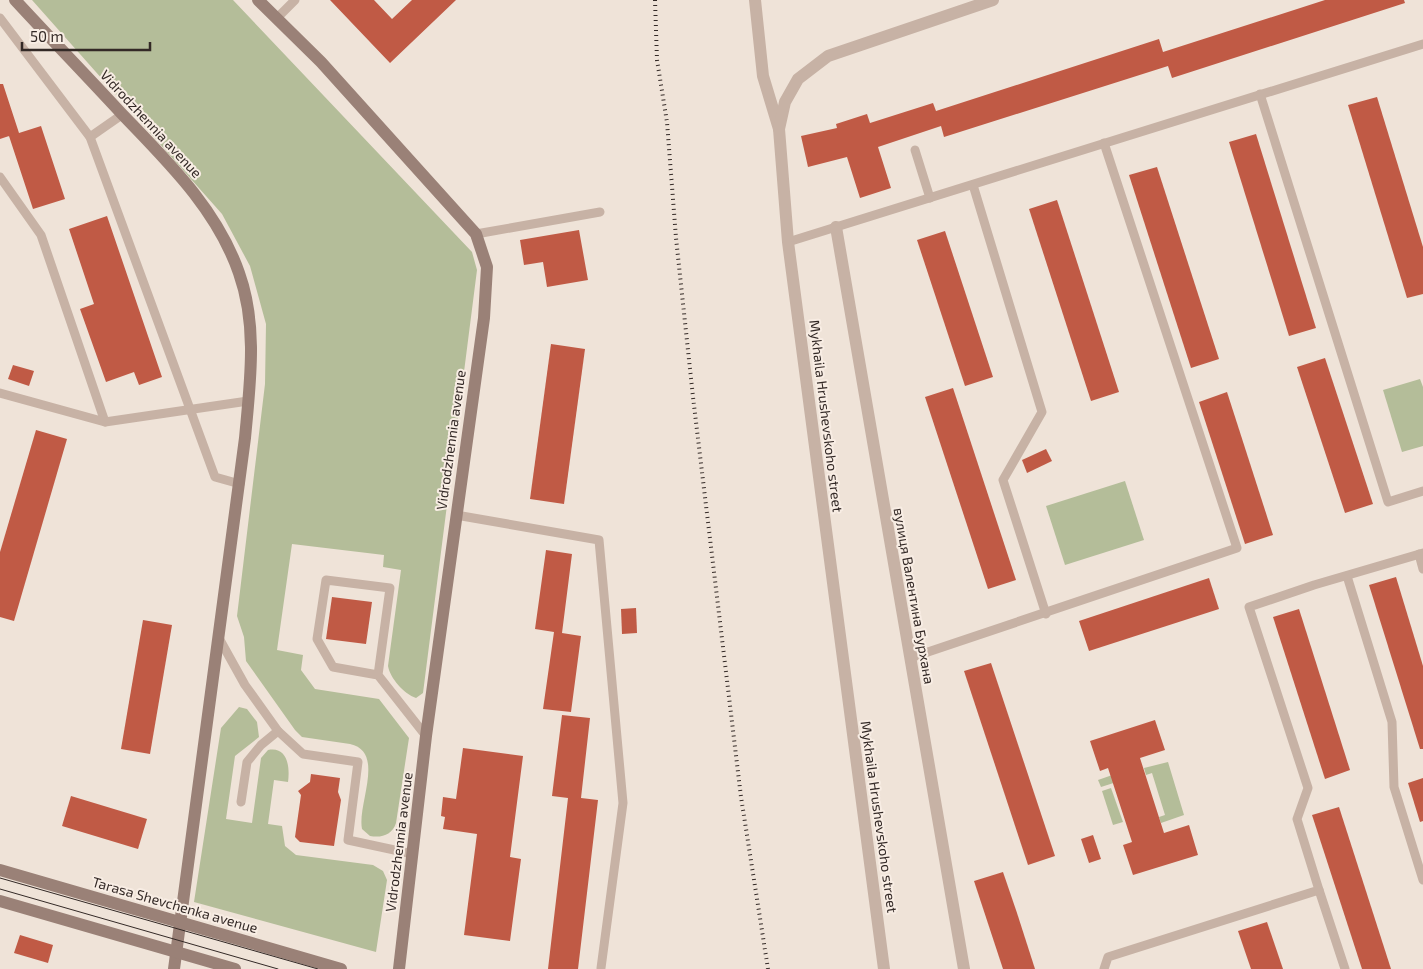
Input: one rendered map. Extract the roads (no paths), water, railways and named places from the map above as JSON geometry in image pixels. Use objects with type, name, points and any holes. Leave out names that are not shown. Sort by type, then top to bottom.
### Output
[{"type":"main road","name":"Vidrodzhennia avenue","points":[[15,0],[182,177],[217,224],[240,273],[251,328],[248,401],[240,484],[174,969]]},
{"type":"main road","name":"Vidrodzhennia avenue","points":[[258,0],[321,62],[476,234],[487,267],[484,318],[426,736],[399,969]]},
{"type":"main road","name":"Tarasa Shevchenka avenue","points":[[0,870],[342,969]]},
{"type":"main road","points":[[0,901],[235,969]]},
{"type":"street","points":[[755,0],[763,76],[779,129]]},
{"type":"street","name":"Mykhaila Hrushevskoho street","points":[[884,969],[788,242],[779,129],[785,102],[798,79],[828,56],[975,3],[993,0]]},
{"type":"street","name":"вулиця Валентина Бурхана","points":[[836,227],[964,969]]},
{"type":"lane","points":[[276,18],[295,0]]},
{"type":"lane","points":[[0,18],[90,137],[215,477],[240,484]]},
{"type":"lane","points":[[788,242],[1423,44]]},
{"type":"lane","points":[[1260,94],[1388,502],[1423,491]]},
{"type":"lane","points":[[90,137],[123,114]]},
{"type":"lane","points":[[910,658],[1046,614],[1237,548],[1104,144]]},
{"type":"lane","points":[[915,150],[930,198]]},
{"type":"lane","points":[[0,176],[41,236],[105,422]]},
{"type":"lane","points":[[973,185],[1042,412],[1003,480],[1046,614]]},
{"type":"lane","points":[[476,234],[600,212]]},
{"type":"lane","points":[[0,392],[105,422],[248,401]]},
{"type":"lane","points":[[456,516],[598,540],[623,803],[601,968]]},
{"type":"lane","points":[[1345,969],[1297,819],[1308,788],[1250,608],[1421,554],[1423,569]]},
{"type":"lane","points":[[1347,576],[1392,722],[1394,787],[1423,880]]},
{"type":"lane","points":[[378,675],[390,588],[326,580],[317,639],[333,668],[378,675],[426,736]]},
{"type":"lane","points":[[220,640],[245,685],[278,731],[303,754],[358,762],[348,840],[413,854]]},
{"type":"lane","points":[[241,802],[247,762],[261,745],[278,731]]},
{"type":"lane","points":[[1108,958],[1319,890]]},
{"type":"lane","points":[[1104,969],[1108,958]]},
{"type":"lane","points":[[1108,958],[1112,969]]},
{"type":"tram line","points":[[0,878],[318,969]]},
{"type":"tram line","points":[[0,889],[278,969]]},
{"type":"railway","points":[[655,0],[657,60],[667,122],[676,238],[693,397],[741,797],[768,969]]}]
